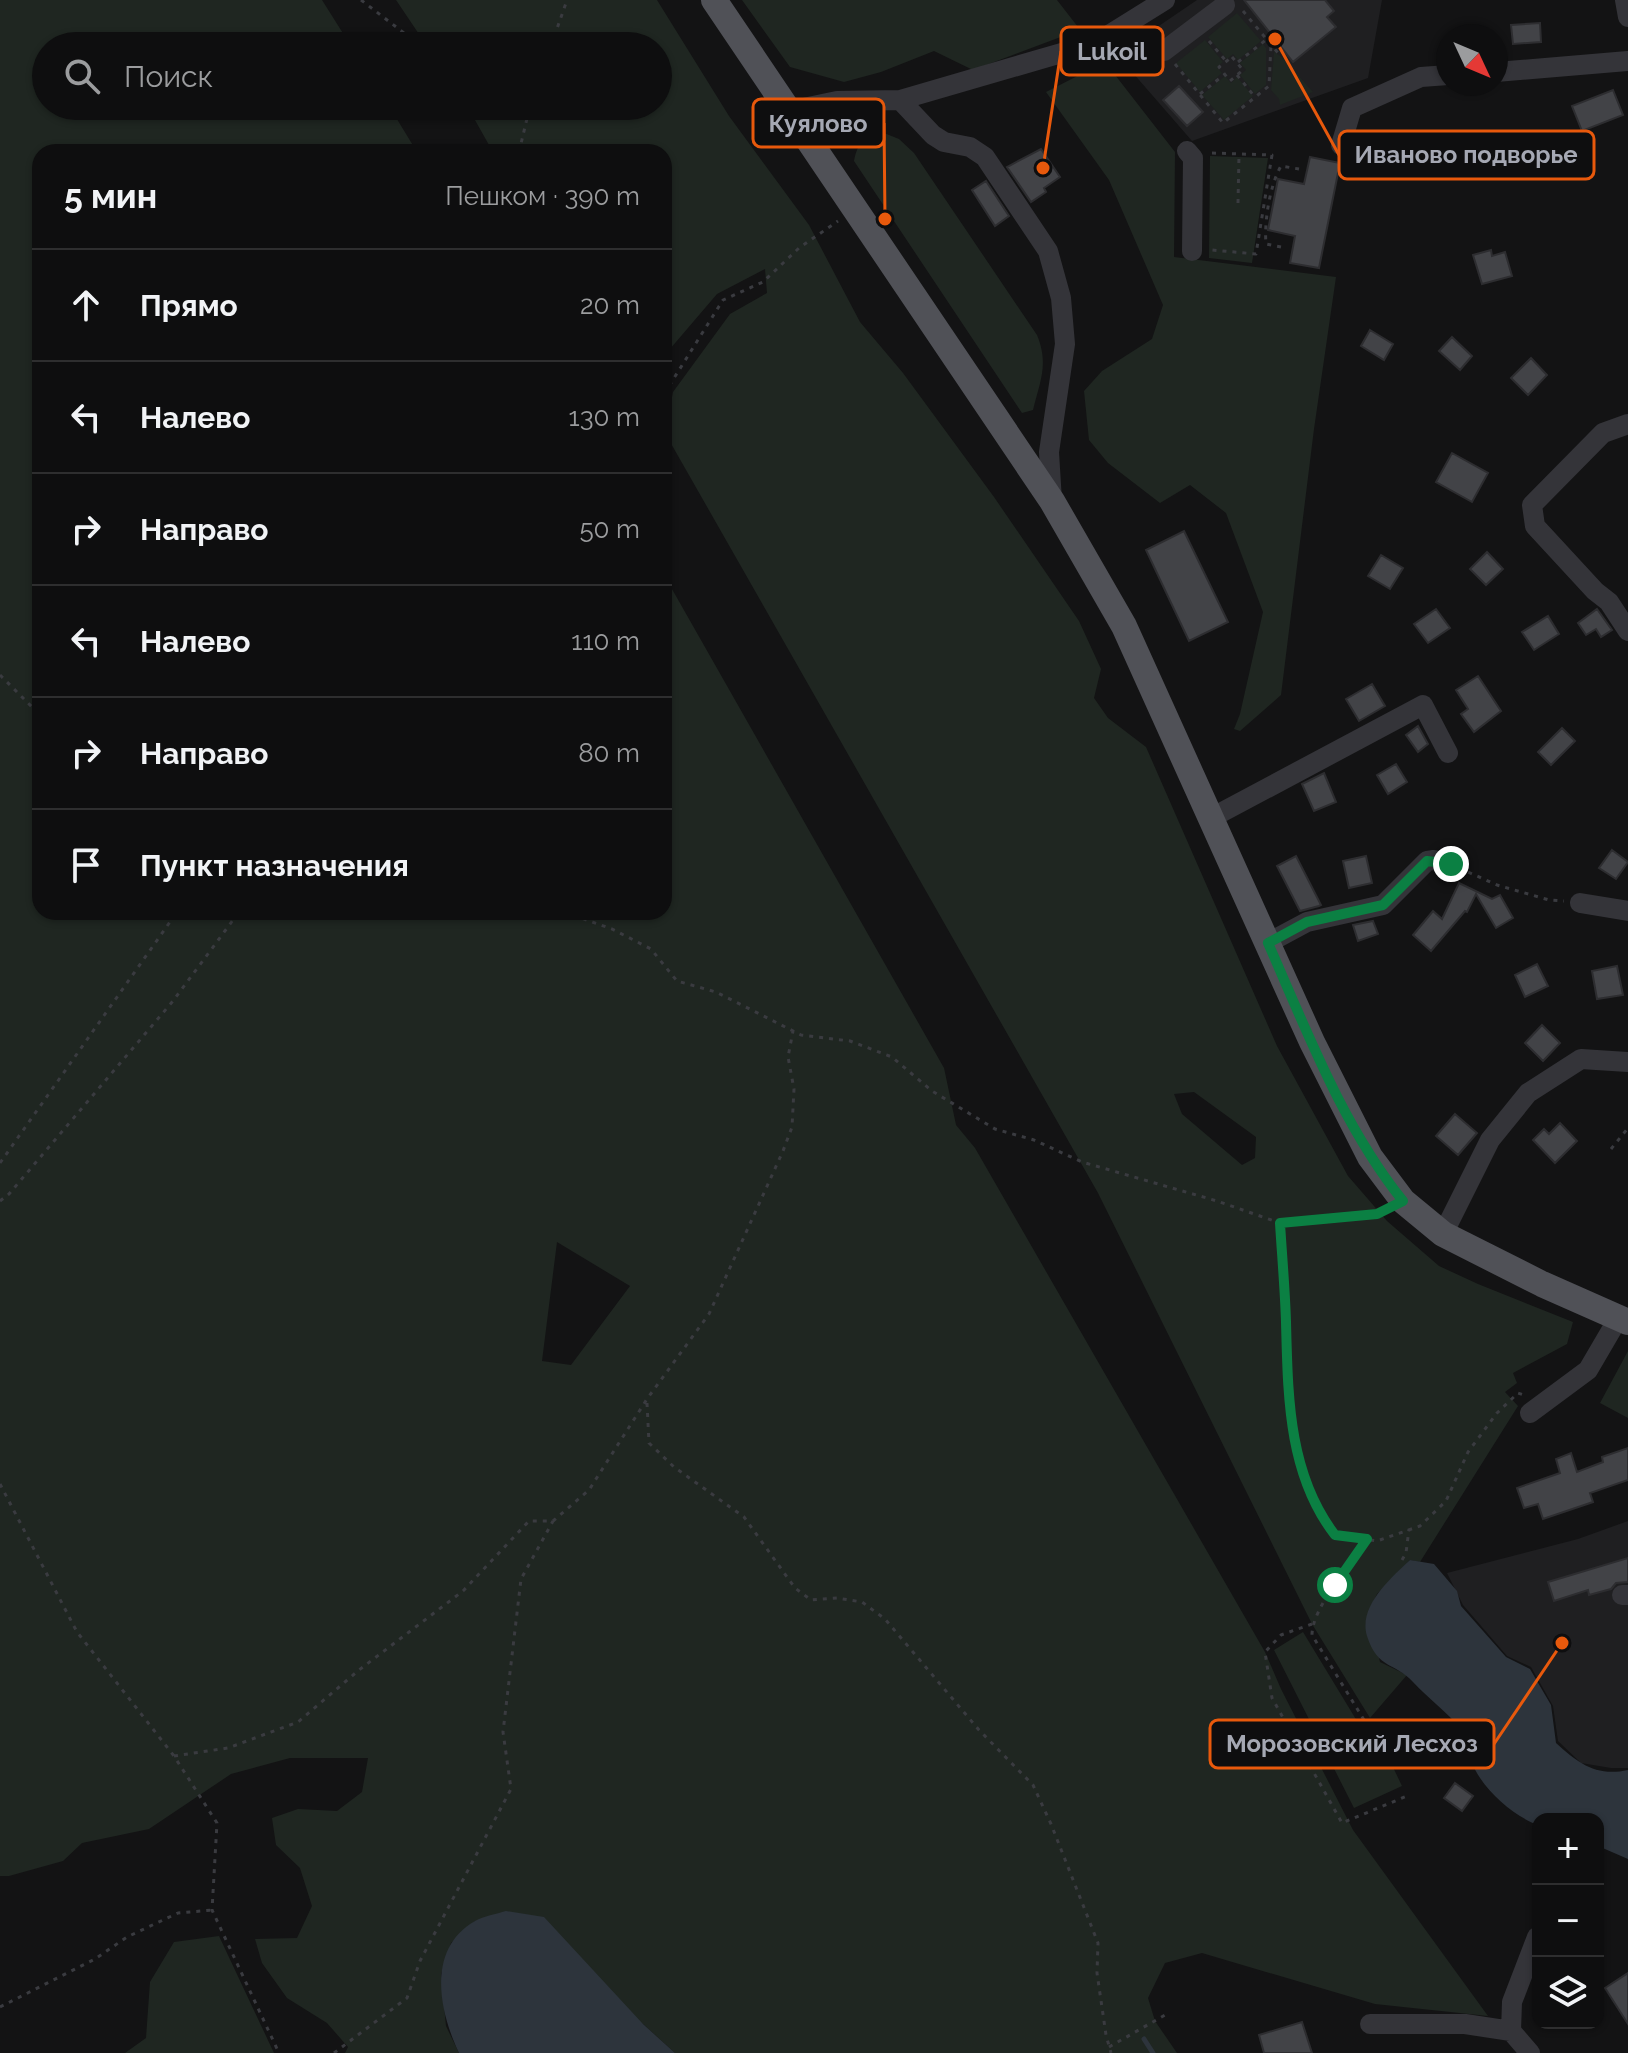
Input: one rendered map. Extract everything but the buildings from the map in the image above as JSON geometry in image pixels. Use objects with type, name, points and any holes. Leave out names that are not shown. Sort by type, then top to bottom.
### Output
[{"type":"main road","points":[[714,0],[1052,501],[1124,626],[1353,1127],[1370,1157],[1403,1201],[1443,1234],[1542,1284],[1624,1320]]},
{"type":"street","points":[[789,111],[837,101],[900,100],[1096,43],[1165,0]]},
{"type":"street","points":[[1625,0],[1628,17]]},
{"type":"street","points":[[1096,43],[1112,61],[1164,51],[1234,8]]},
{"type":"street","points":[[1508,71],[1628,61]]},
{"type":"street","points":[[1341,145],[1352,108],[1421,77],[1436,76]]},
{"type":"street","points":[[900,100],[933,135],[944,142],[970,147],[985,157],[1048,251],[1061,298],[1065,344],[1049,452],[1052,501]]},
{"type":"street","points":[[1190,155],[1192,250]]},
{"type":"street","points":[[1628,424],[1603,433],[1532,505],[1535,526],[1609,602],[1628,631]]},
{"type":"street","points":[[1211,818],[1423,705],[1448,753]]},
{"type":"street","points":[[1268,943],[1307,922],[1383,905],[1427,861],[1434,860]]},
{"type":"street","points":[[1580,903],[1628,911]]},
{"type":"street","points":[[1443,1234],[1490,1140],[1528,1093],[1581,1059],[1628,1062]]},
{"type":"street","points":[[1530,1413],[1547,1399],[1590,1380],[1624,1320]]},
{"type":"street","points":[[1511,2031],[1512,2002],[1532,1950]]},
{"type":"street","points":[[1370,2024],[1465,2024],[1511,2031],[1530,2053]]},
{"type":"path","points":[[361,0],[403,32]]},
{"type":"path","points":[[556,32],[567,0]]},
{"type":"path","points":[[1234,8],[1278,53],[1283,54]]},
{"type":"path","points":[[1237,63],[1267,39]]},
{"type":"path","points":[[1209,41],[1226,61]]},
{"type":"path","points":[[1164,51],[1223,123],[1269,86],[1271,44]]},
{"type":"path","points":[[1232,57],[1243,70],[1230,81],[1219,67],[1226,61],[1232,57]]},
{"type":"path","points":[[1200,94],[1225,74]]},
{"type":"path","points":[[1237,75],[1255,97]]},
{"type":"path","points":[[521,144],[527,120]]},
{"type":"path","points":[[1238,203],[1239,154]]},
{"type":"path","points":[[1190,155],[1272,155],[1256,254],[1192,250]]},
{"type":"path","points":[[1281,247],[1266,244],[1265,233],[1276,175],[1281,166],[1299,169]]},
{"type":"path","points":[[1268,174],[1276,175]]},
{"type":"path","points":[[672,381],[723,300],[763,282],[799,248],[854,209]]},
{"type":"path","points":[[1259,233],[1265,233]]},
{"type":"path","points":[[0,675],[32,707]]},
{"type":"path","points":[[1434,860],[1451,864],[1497,885],[1549,900],[1580,903]]},
{"type":"path","points":[[0,1163],[171,920]]},
{"type":"path","points":[[0,1201],[173,1001],[233,920]]},
{"type":"path","points":[[587,920],[651,949],[677,981],[716,992],[801,1035],[850,1041],[892,1057],[932,1091],[995,1129],[1034,1140],[1082,1162],[1217,1201],[1280,1223],[1377,1214],[1403,1201]]},
{"type":"path","points":[[334,2053],[407,1998],[420,1961],[511,1789],[503,1732],[521,1579],[553,1521],[589,1490],[647,1399],[709,1314],[792,1127],[794,1089],[788,1057],[793,1031]]},
{"type":"path","points":[[1611,1149],[1628,1128]]},
{"type":"path","points":[[1280,1223],[1293,1441],[1318,1513],[1335,1535],[1377,1541],[1420,1526],[1446,1501],[1468,1452],[1497,1413],[1518,1393],[1547,1399]]},
{"type":"path","points":[[647,1399],[649,1443],[674,1467],[744,1517],[795,1588],[811,1600],[837,1598],[862,1602],[885,1619],[979,1730],[1033,1785],[1098,1943],[1097,1973],[1111,2053]]},
{"type":"path","points":[[0,1484],[77,1632],[174,1756],[217,1823],[212,1910],[279,2053]]},
{"type":"path","points":[[174,1756],[228,1748],[298,1722],[359,1670],[463,1591],[529,1521],[553,1521]]},
{"type":"path","points":[[1402,1560],[1409,1529]]},
{"type":"path","points":[[1364,1720],[1312,1635],[1312,1624],[1367,1539]]},
{"type":"path","points":[[1312,1624],[1281,1635],[1265,1652],[1272,1698],[1342,1823],[1407,1796]]},
{"type":"path","points":[[0,2007],[81,1967],[127,1937],[178,1913],[212,1910]]},
{"type":"path","points":[[1109,2047],[1165,2015]]},
{"type":"shaded area","points":[[0,0],[322,0],[342,32],[32,32],[32,120],[398,120],[412,144],[32,144],[32,920],[672,920],[672,589],[944,1068],[956,1125],[975,1148],[1265,1652],[1353,1830],[1488,2016],[1375,2004],[1202,1953],[1165,1963],[1148,1998],[1155,2021],[1177,2053],[675,2053],[643,2024],[475,1921],[451,1943],[441,1974],[446,2026],[459,2053],[345,2053],[348,2047],[327,2023],[287,1998],[262,1963],[255,1939],[297,1938],[312,1906],[300,1868],[276,1845],[272,1818],[298,1809],[337,1811],[362,1792],[368,1758],[290,1758],[231,1774],[149,1829],[82,1843],[63,1861],[0,1876]],"holes":[[[557,1242],[630,1286],[571,1365],[542,1361]]]},
{"type":"shaded area","points":[[396,0],[657,0],[729,116],[809,225],[860,322],[903,373],[994,497],[1079,621],[1101,669],[1094,698],[1108,718],[1146,747],[1277,1046],[1348,1176],[1387,1221],[1439,1266],[1573,1322],[1567,1344],[1513,1373],[1517,1383],[1505,1392],[1518,1406],[1420,1562],[1410,1560],[1377,1594],[1368,1613],[1380,1662],[1407,1675],[1370,1718],[1312,1624],[1098,1193],[672,445],[673,392],[730,314],[767,293],[765,269],[717,294],[672,347],[672,144],[488,144],[475,120],[672,120],[672,32],[418,32]],"holes":[[[1194,1092],[1256,1137],[1255,1158],[1242,1165],[1182,1114],[1174,1094]]]},
{"type":"shaded area","points":[[742,0],[1057,0],[1078,27],[1066,35],[973,70],[934,51],[881,72],[844,82],[790,67]]},
{"type":"shaded area","points":[[1197,0],[1382,0],[1368,78],[1192,141],[1126,65],[1122,51]]},
{"type":"shaded area","points":[[1237,13],[1261,41],[1238,60],[1233,54],[1227,59],[1208,37]]},
{"type":"shaded area","points":[[1205,40],[1223,62],[1217,67],[1222,73],[1200,92],[1176,63]]},
{"type":"shaded area","points":[[1263,44],[1266,48],[1266,85],[1255,94],[1240,75],[1246,70],[1240,63]]},
{"type":"shaded area","points":[[1274,52],[1313,92],[1280,105],[1271,90]]},
{"type":"shaded area","points":[[1105,62],[1175,152],[1174,257],[1336,277],[1281,695],[1240,731],[1234,729],[1263,612],[1226,513],[1190,485],[1160,503],[1108,463],[1089,440],[1084,391],[1102,371],[1152,339],[1163,305],[1109,180],[1046,92]]},
{"type":"shaded area","points":[[1225,76],[1231,83],[1237,77],[1253,96],[1224,120],[1202,95]]},
{"type":"shaded area","points":[[884,133],[899,139],[914,153],[1037,335],[1043,364],[1033,410],[1022,413],[854,161],[863,141]]},
{"type":"shaded area","points":[[1210,156],[1268,158],[1252,263],[1209,258]]},
{"type":"shaded area","points":[[1628,1351],[1628,1418],[1600,1403]]},
{"type":"shaded area","points":[[1628,1521],[1628,1768],[1611,1768],[1581,1763],[1558,1741],[1553,1706],[1531,1667],[1507,1656],[1463,1605],[1447,1573],[1578,1539]]},
{"type":"shaded area","points":[[1410,1560],[1434,1564],[1457,1591],[1461,1606],[1506,1657],[1530,1669],[1551,1705],[1556,1743],[1588,1767],[1606,1772],[1628,1770],[1628,1859],[1604,1849],[1604,1813],[1532,1813],[1532,1822],[1507,1807],[1488,1789],[1474,1769],[1461,1729],[1406,1676],[1376,1655],[1367,1636],[1367,1614],[1394,1575]]},
{"type":"shaded area","points":[[1303,1632],[1357,1721],[1370,1719],[1402,1786],[1354,1808],[1274,1650]]},
{"type":"shaded area","points":[[506,1911],[544,1917],[643,2024],[675,2053],[459,2053],[442,2000],[443,1964],[459,1933],[479,1919]]},
{"type":"shaded area","points":[[219,1936],[274,2053],[125,2053],[146,2038],[150,1982],[174,1942]]},
{"type":"waterway","points":[[1144,2039],[1153,2053]]},
{"type":"place","name":"Иваново подворье","points":[[1275,39]]},
{"type":"place","name":"Lukoil","points":[[1043,168]]},
{"type":"place","name":"Куялово","points":[[885,219]]},
{"type":"place","name":"Морозовский Лесхоз","points":[[1562,1643]]},
{"type":"route","points":[[1335,1585],[1367,1539],[1335,1535],[1318,1513],[1293,1441],[1280,1223],[1377,1214],[1403,1201],[1370,1157],[1353,1127],[1268,943],[1307,922],[1383,905],[1427,861],[1451,864]]}]
